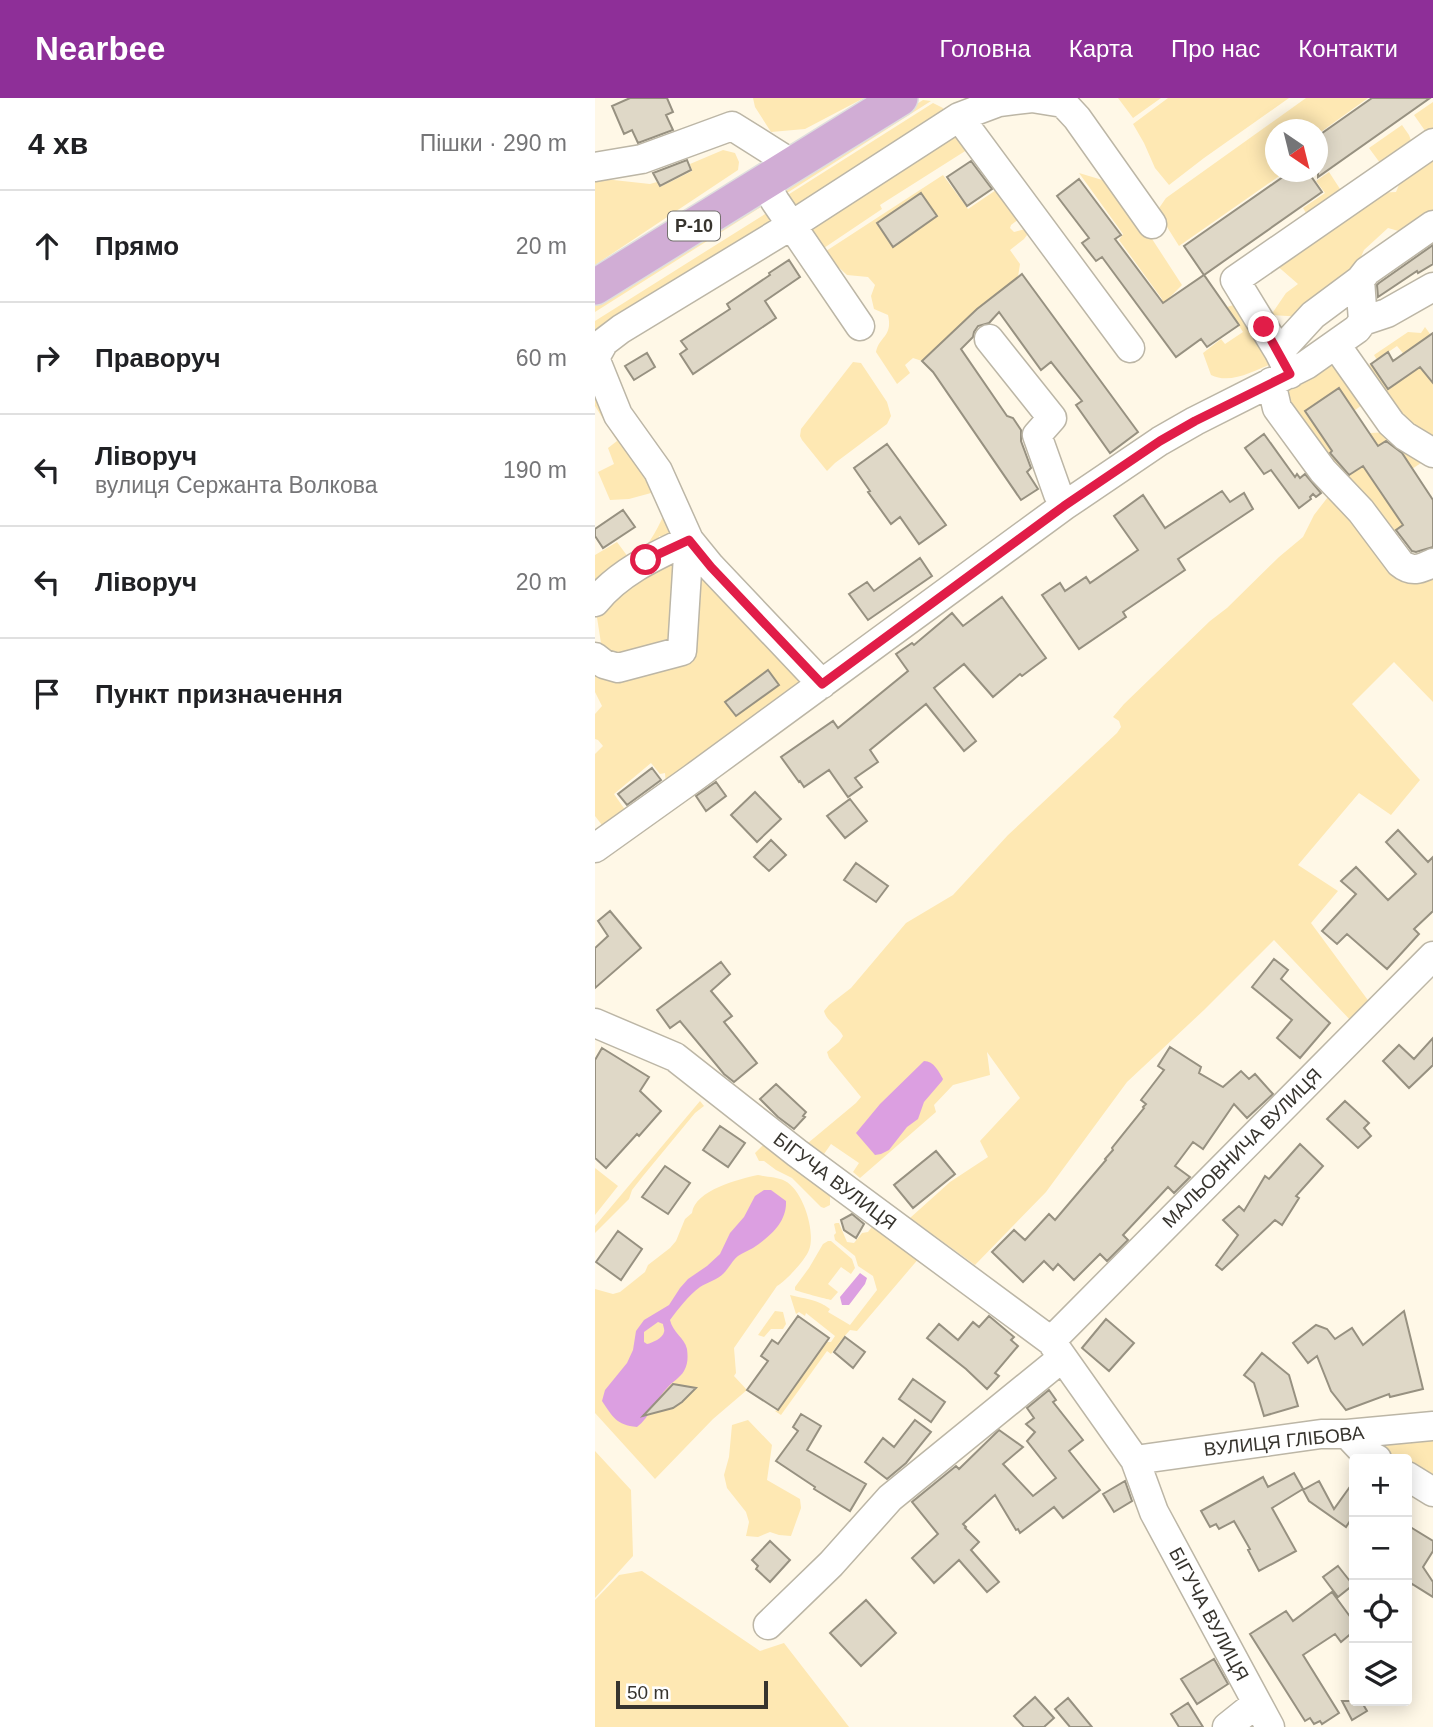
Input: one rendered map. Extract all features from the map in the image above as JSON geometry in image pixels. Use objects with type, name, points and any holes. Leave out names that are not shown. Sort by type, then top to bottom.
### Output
[{"type":"main road","name":"Р-10","points":[[595,287],[900,98]]},
{"type":"street","points":[[822,684],[711,567],[689,540],[658,471],[618,415],[595,358],[604,342],[621,329],[792,226],[962,108],[1032,98],[1063,103],[1077,118],[1152,224]]},
{"type":"street","points":[[962,108],[1131,348]]},
{"type":"street","points":[[595,167],[642,159],[732,126],[780,174],[775,201],[860,326]]},
{"type":"street","points":[[1280,369],[1235,280],[1433,144]]},
{"type":"street","points":[[1433,225],[1367,271],[1360,280],[1313,315],[1280,369],[1277,408],[1323,471],[1361,512],[1400,563],[1415,570],[1433,563]]},
{"type":"street","points":[[1360,280],[1363,321]]},
{"type":"street","points":[[595,848],[1064,506],[1160,441],[1280,369],[1306,365],[1357,329],[1363,321],[1387,313],[1433,286]]},
{"type":"street","points":[[989,339],[1052,418],[1037,435],[1064,506]]},
{"type":"street","points":[[1336,345],[1391,423],[1405,436],[1433,453]]},
{"type":"street","points":[[595,602],[602,593],[646,560],[689,540]]},
{"type":"street","points":[[595,657],[604,664],[618,668],[682,651],[689,540]]},
{"type":"street","name":"МАЛЬОВНИЧА ВУЛИЦЯ","points":[[1057,1349],[1433,956]]},
{"type":"street","name":"БІГУЧА ВУЛИЦЯ","points":[[595,1023],[675,1057],[797,1153],[1057,1349],[1135,1460],[1154,1512],[1264,1715]]},
{"type":"street","points":[[768,1625],[831,1564],[890,1498],[1057,1349]]},
{"type":"street","name":"ВУЛИЦЯ ГЛІБОВА","points":[[1135,1460],[1321,1434],[1433,1426]]},
{"type":"street","points":[[1347,1434],[1368,1454]]},
{"type":"street","points":[[1412,1479],[1433,1492]]},
{"type":"street","points":[[1227,1727],[1264,1715]]},
{"type":"shaded area","points":[[753,98],[864,98],[805,129],[771,132],[755,107]]},
{"type":"shaded area","points":[[1118,98],[1161,98],[1133,118]]},
{"type":"shaded area","points":[[1168,98],[1289,98],[1169,185],[1155,168],[1133,124]]},
{"type":"shaded area","points":[[1306,98],[1368,98],[1328,127],[1328,119],[1277,119]]},
{"type":"shaded area","points":[[923,100],[931,101],[787,193],[785,189],[789,185]]},
{"type":"shaded area","points":[[1433,102],[1433,138],[1414,115]]},
{"type":"shaded area","points":[[933,103],[944,111],[792,208],[783,198]]},
{"type":"shaded area","points":[[1402,125],[1413,146],[1383,167],[1369,148]]},
{"type":"shaded area","points":[[1265,127],[1265,182],[1271,182],[1179,246],[1157,211],[1166,198]]},
{"type":"shaded area","points":[[954,137],[970,148],[880,205],[882,209],[821,250],[807,234],[818,223]]},
{"type":"shaded area","points":[[723,150],[735,153],[739,162],[738,170],[595,265],[595,178],[650,184],[657,182],[660,187],[692,171],[690,164]]},
{"type":"shaded area","points":[[1433,156],[1433,211],[1402,232],[1388,228],[1364,250],[1356,268],[1304,317],[1271,315],[1286,293],[1298,284],[1275,264],[1375,193],[1396,192],[1401,180]]},
{"type":"shaded area","points":[[1079,173],[1109,182],[1141,222],[1182,285],[1170,297],[1196,337],[1159,303],[1162,299],[1119,240],[1123,234]]},
{"type":"shaded area","points":[[1328,173],[1342,192],[1309,218],[1303,208],[1325,193],[1317,182],[1328,182]]},
{"type":"shaded area","points":[[943,175],[968,209],[999,188],[1019,219],[1010,228],[1014,232],[1025,229],[1027,235],[1010,250],[1020,264],[1018,277],[977,309],[922,361],[913,358],[905,365],[910,373],[897,384],[876,352],[889,328],[889,322],[888,315],[874,309],[871,296],[875,285],[868,277],[847,275],[823,253]]},
{"type":"shaded area","points":[[758,204],[761,207],[595,312],[595,305]]},
{"type":"shaded area","points":[[765,214],[770,215],[769,225],[595,342],[595,321]]},
{"type":"shaded area","points":[[1237,304],[1274,363],[1243,375],[1219,378],[1211,375],[1203,353],[1221,339],[1225,344],[1243,332],[1227,307]]},
{"type":"shaded area","points":[[1425,327],[1433,338],[1433,446],[1410,432],[1360,368],[1371,364],[1389,389],[1416,369],[1397,346],[1377,360],[1374,355],[1408,332],[1421,333]]},
{"type":"shaded area","points":[[853,362],[861,363],[887,402],[891,416],[887,424],[827,471],[802,440],[801,429]]},
{"type":"shaded area","points":[[1337,362],[1367,401],[1354,411],[1338,388],[1305,411],[1348,475],[1363,466],[1403,525],[1394,532],[1409,565],[1283,395],[1307,374]]},
{"type":"shaded area","points":[[595,384],[619,433],[665,500],[675,527],[674,538],[659,536],[658,542],[661,546],[595,595],[595,555],[617,542],[631,561],[651,540],[664,514],[651,493],[629,499],[610,500],[598,472],[614,464],[608,448],[617,441],[595,406]]},
{"type":"shaded area","points":[[1391,432],[1430,457],[1412,469],[1391,438],[1378,446],[1370,433]]},
{"type":"shaded area","points":[[1331,493],[1433,574],[1433,702],[1394,662],[1352,704],[1420,780],[1391,815],[1359,793],[1298,865],[1338,891],[1311,923],[1370,1003],[1354,1024],[1274,940],[1127,1082],[1046,1192],[975,1265],[910,1218],[950,1182],[988,1157],[980,1141],[1020,1098],[987,1052],[990,1075],[953,1085],[934,1105],[936,1112],[860,1178],[853,1172],[859,1163],[831,1144],[824,1154],[808,1143],[861,1097],[829,1058],[827,1052],[843,1036],[824,1011],[851,988],[906,923],[953,895],[1008,835],[1117,733],[1121,727],[1119,721],[1113,717],[1124,704],[1303,537],[1314,515]]},
{"type":"shaded area","points":[[673,555],[690,557],[807,687],[666,786],[665,773],[660,774],[651,763],[614,794],[628,814],[605,829],[595,816],[595,754],[603,746],[595,739],[595,714],[602,706],[595,692],[595,666],[603,656],[596,611]]},
{"type":"shaded area","points":[[924,1061],[936,1067],[942,1081],[924,1102],[918,1119],[907,1127],[889,1150],[875,1155],[856,1133],[880,1104]]},
{"type":"shaded area","points":[[700,1101],[704,1106],[695,1113],[643,1176],[632,1190],[629,1199],[595,1233],[595,1226]]},
{"type":"shaded area","points":[[764,1144],[830,1194],[830,1205],[821,1207],[792,1178],[764,1161],[759,1161],[755,1153]]},
{"type":"shaded area","points":[[595,1168],[618,1186],[595,1215]]},
{"type":"shaded area","points":[[758,1175],[782,1180],[797,1193],[809,1223],[809,1250],[795,1270],[777,1286],[734,1348],[734,1376],[747,1390],[713,1419],[655,1479],[595,1413],[595,1289],[613,1294],[620,1292],[670,1248],[676,1241],[685,1219],[701,1198],[719,1187]]},
{"type":"shaded area","points":[[764,1190],[771,1190],[786,1201],[786,1209],[780,1223],[765,1239],[738,1256],[726,1271],[700,1287],[680,1307],[670,1320],[687,1349],[684,1371],[637,1427],[620,1422],[612,1416],[602,1401],[605,1390],[627,1363],[633,1350],[636,1331],[644,1320],[669,1305],[688,1279],[720,1254],[730,1233],[744,1217],[755,1196]],"holes":[[[658,1322],[663,1324],[662,1336],[647,1344],[644,1342],[644,1332]]]},
{"type":"shaded area","points":[[836,1223],[839,1223],[847,1242],[854,1243],[874,1224],[920,1257],[857,1331],[850,1330],[831,1354],[827,1351],[781,1415],[775,1411],[824,1343],[831,1342],[835,1336],[806,1313],[805,1316],[799,1312],[796,1314],[790,1295],[821,1303],[830,1309],[828,1312],[850,1325],[877,1290],[873,1276],[858,1266],[855,1256],[835,1240]]},
{"type":"shaded area","points":[[828,1241],[852,1259],[855,1268],[851,1274],[841,1267],[828,1284],[838,1292],[831,1300],[795,1290],[823,1244]]},
{"type":"shaded area","points":[[860,1273],[867,1278],[865,1284],[849,1305],[842,1305],[840,1297]]},
{"type":"shaded area","points":[[775,1311],[783,1312],[786,1324],[783,1329],[771,1329],[764,1337],[758,1335]]},
{"type":"shaded area","points":[[748,1420],[772,1445],[767,1480],[800,1499],[801,1508],[791,1536],[770,1532],[758,1537],[746,1536],[749,1522],[746,1512],[727,1488],[724,1475],[732,1425]]},
{"type":"shaded area","points":[[1433,1435],[1433,1480],[1412,1470],[1412,1454],[1384,1454],[1372,1440]]},
{"type":"shaded area","points":[[595,1451],[631,1490],[633,1556],[595,1598]]},
{"type":"shaded area","points":[[642,1571],[760,1651],[784,1643],[849,1727],[595,1727],[595,1600],[619,1575]]},
{"type":"building","points":[[630,98],[667,98],[673,112],[666,115],[673,130],[638,143],[632,130],[624,134],[612,106]]},
{"type":"building","points":[[1372,98],[1430,98],[1328,170],[1328,129]]},
{"type":"building","points":[[687,160],[691,170],[660,186],[653,173]]},
{"type":"building","points":[[971,161],[992,189],[967,206],[947,177]]},
{"type":"building","points":[[1079,179],[1121,235],[1115,239],[1163,303],[1204,275],[1239,325],[1207,347],[1201,339],[1176,357],[1102,257],[1096,261],[1082,243],[1089,238],[1057,196]]},
{"type":"building","points":[[1276,182],[1315,182],[1322,192],[1204,275],[1184,246]]},
{"type":"building","points":[[921,193],[937,216],[893,247],[877,223]]},
{"type":"building","points":[[1433,245],[1433,264],[1418,273],[1417,271],[1378,297],[1379,283]]},
{"type":"building","points":[[789,260],[800,277],[765,301],[776,318],[693,374],[680,354],[687,349],[681,341],[730,309],[727,304]]},
{"type":"building","points":[[1022,274],[1138,432],[1110,453],[1076,405],[1082,401],[1051,362],[1041,370],[999,312],[989,323],[978,326],[973,337],[961,349],[1007,416],[1013,418],[1021,430],[1021,441],[1031,468],[1027,472],[1038,489],[1021,500],[933,372],[922,361],[977,309]]},
{"type":"building","points":[[1433,333],[1433,383],[1420,367],[1388,389],[1371,364],[1388,352],[1393,361]]},
{"type":"building","points":[[647,353],[655,367],[634,380],[625,366]]},
{"type":"building","points":[[1339,388],[1378,446],[1386,441],[1402,453],[1433,500],[1433,547],[1412,551],[1396,530],[1403,525],[1363,466],[1349,475],[1330,453],[1332,451],[1305,411]]},
{"type":"building","points":[[1264,434],[1295,477],[1297,474],[1300,478],[1305,474],[1321,493],[1316,497],[1313,494],[1311,499],[1299,508],[1271,470],[1264,474],[1245,448]]},
{"type":"building","points":[[887,444],[946,525],[919,544],[900,517],[891,524],[854,468]]},
{"type":"building","points":[[1222,491],[1230,502],[1244,493],[1253,509],[1178,559],[1185,570],[1123,612],[1126,617],[1079,649],[1042,595],[1060,583],[1065,591],[1086,577],[1090,583],[1138,550],[1114,516],[1143,495],[1165,528]]},
{"type":"building","points":[[623,510],[635,527],[603,548],[595,536],[595,529]]},
{"type":"building","points":[[920,558],[932,576],[868,620],[849,594],[867,582],[874,591]]},
{"type":"building","points":[[1002,597],[1046,658],[1022,676],[1020,674],[993,697],[964,664],[934,688],[976,741],[964,751],[926,704],[870,750],[878,762],[855,778],[862,787],[848,797],[829,770],[804,787],[799,782],[781,757],[833,721],[838,728],[908,671],[896,654],[912,643],[914,645],[952,613],[963,626]]},
{"type":"building","points":[[768,670],[779,685],[736,716],[725,702]]},
{"type":"building","points":[[652,768],[661,780],[627,805],[618,794]]},
{"type":"building","points":[[716,782],[726,796],[706,811],[696,796]]},
{"type":"building","points":[[755,792],[781,819],[757,842],[731,815]]},
{"type":"building","points":[[850,799],[867,821],[845,838],[827,816]]},
{"type":"building","points":[[1398,830],[1428,862],[1433,857],[1433,911],[1414,929],[1419,934],[1387,969],[1347,934],[1337,944],[1322,931],[1356,894],[1341,881],[1356,867],[1388,900],[1416,874],[1386,842]]},
{"type":"building","points":[[771,840],[786,855],[769,871],[754,857]]},
{"type":"building","points":[[856,863],[888,886],[876,902],[844,880]]},
{"type":"building","points":[[610,911],[641,948],[595,988],[595,948],[608,936],[598,921]]},
{"type":"building","points":[[1274,959],[1288,970],[1281,979],[1330,1023],[1300,1058],[1277,1038],[1292,1020],[1252,987]]},
{"type":"building","points":[[721,962],[730,974],[711,991],[732,1016],[724,1022],[757,1063],[734,1082],[724,1074],[680,1021],[670,1028],[657,1010]]},
{"type":"building","points":[[1433,1038],[1433,1065],[1409,1088],[1383,1061],[1399,1045],[1414,1059]]},
{"type":"building","points":[[1170,1047],[1201,1067],[1199,1073],[1223,1087],[1241,1071],[1249,1079],[1255,1074],[1273,1094],[1247,1118],[1234,1104],[1203,1149],[1193,1142],[1175,1166],[1190,1177],[1174,1193],[1168,1187],[1123,1235],[1128,1240],[1107,1261],[1100,1254],[1074,1280],[1058,1264],[1053,1270],[1044,1261],[1023,1282],[992,1252],[1014,1230],[1025,1240],[1049,1214],[1055,1220],[1106,1160],[1112,1148],[1144,1108],[1146,1104],[1141,1100],[1164,1070],[1158,1066]]},
{"type":"building","points":[[602,1048],[649,1077],[640,1091],[661,1111],[606,1168],[595,1158],[595,1060]]},
{"type":"building","points":[[776,1084],[806,1112],[794,1129],[760,1099]]},
{"type":"building","points":[[1345,1101],[1369,1123],[1364,1128],[1371,1136],[1358,1148],[1327,1119]]},
{"type":"building","points":[[720,1126],[745,1143],[728,1167],[703,1150]]},
{"type":"building","points":[[1300,1144],[1323,1166],[1296,1196],[1299,1198],[1282,1225],[1275,1220],[1222,1270],[1216,1265],[1238,1235],[1223,1220],[1239,1206],[1244,1211],[1265,1176],[1269,1179]]},
{"type":"building","points":[[936,1151],[955,1174],[913,1208],[894,1185]]},
{"type":"building","points":[[665,1166],[690,1183],[668,1214],[642,1197]]},
{"type":"building","points":[[852,1214],[864,1224],[856,1238],[844,1230],[841,1220]]},
{"type":"building","points":[[618,1231],[642,1249],[621,1280],[596,1262]]},
{"type":"building","points":[[1404,1311],[1423,1389],[1390,1397],[1389,1394],[1346,1410],[1331,1391],[1317,1356],[1308,1363],[1293,1343],[1316,1325],[1327,1329],[1335,1339],[1352,1328],[1363,1345]]},
{"type":"building","points":[[798,1316],[829,1338],[778,1410],[747,1390],[768,1361],[761,1356],[772,1340],[778,1344]]},
{"type":"building","points":[[989,1316],[1014,1337],[1011,1340],[1018,1346],[995,1373],[999,1376],[987,1389],[927,1338],[939,1324],[958,1340],[973,1322],[979,1327]]},
{"type":"building","points":[[1106,1319],[1134,1343],[1109,1371],[1082,1348]]},
{"type":"building","points":[[845,1337],[865,1352],[853,1368],[834,1352]]},
{"type":"building","points":[[1262,1353],[1289,1375],[1298,1406],[1264,1416],[1254,1383],[1244,1375]]},
{"type":"building","points":[[913,1379],[945,1402],[931,1422],[899,1399]]},
{"type":"building","points":[[673,1384],[696,1388],[673,1408],[643,1416]]},
{"type":"building","points":[[1049,1390],[1056,1400],[1053,1402],[1083,1440],[1069,1451],[1100,1490],[1063,1518],[1054,1507],[1020,1533],[995,1495],[963,1524],[979,1542],[971,1550],[999,1582],[987,1592],[959,1560],[934,1583],[912,1558],[938,1534],[912,1502],[956,1466],[959,1469],[999,1430],[1023,1447],[1003,1464],[1033,1496],[1056,1478],[1027,1441],[1035,1432],[1026,1424],[1034,1418],[1027,1408]]},
{"type":"building","points":[[801,1414],[821,1426],[807,1450],[866,1484],[850,1511],[776,1461],[798,1431],[793,1427]]},
{"type":"building","points":[[915,1420],[931,1432],[906,1463],[887,1479],[865,1462],[883,1438],[894,1447]]},
{"type":"building","points":[[1294,1473],[1303,1489],[1272,1508],[1296,1551],[1259,1571],[1234,1521],[1219,1529],[1216,1524],[1210,1527],[1201,1511],[1263,1477],[1268,1487]]},
{"type":"building","points":[[1125,1481],[1132,1501],[1114,1512],[1103,1494]]},
{"type":"building","points":[[1319,1481],[1334,1509],[1349,1488],[1349,1522],[1346,1527],[1309,1501],[1303,1490]]},
{"type":"building","points":[[1412,1528],[1433,1541],[1433,1551],[1423,1567],[1433,1582],[1433,1597],[1412,1584]]},
{"type":"building","points":[[770,1541],[790,1560],[770,1582],[756,1569],[758,1566],[752,1560]]},
{"type":"building","points":[[1338,1566],[1349,1580],[1349,1588],[1338,1597],[1323,1577]]},
{"type":"building","points":[[1332,1592],[1349,1615],[1349,1635],[1341,1642],[1335,1634],[1303,1655],[1339,1713],[1322,1724],[1320,1721],[1314,1724],[1310,1718],[1305,1721],[1250,1634],[1286,1611],[1293,1621]]},
{"type":"building","points":[[866,1600],[896,1633],[861,1666],[830,1633]]},
{"type":"building","points":[[1214,1659],[1228,1684],[1197,1704],[1181,1679]]},
{"type":"building","points":[[1035,1697],[1054,1718],[1044,1727],[1024,1727],[1014,1716]]},
{"type":"building","points":[[1068,1698],[1092,1727],[1070,1727],[1055,1709]]},
{"type":"building","points":[[1342,1701],[1349,1701],[1349,1706],[1364,1706],[1367,1711],[1352,1720]]},
{"type":"building","points":[[1188,1703],[1203,1727],[1179,1727],[1171,1714]]},
{"type":"route","points":[[646,560],[689,540],[711,567],[822,684],[1064,506],[1160,441],[1290,374],[1264,327]]}]
